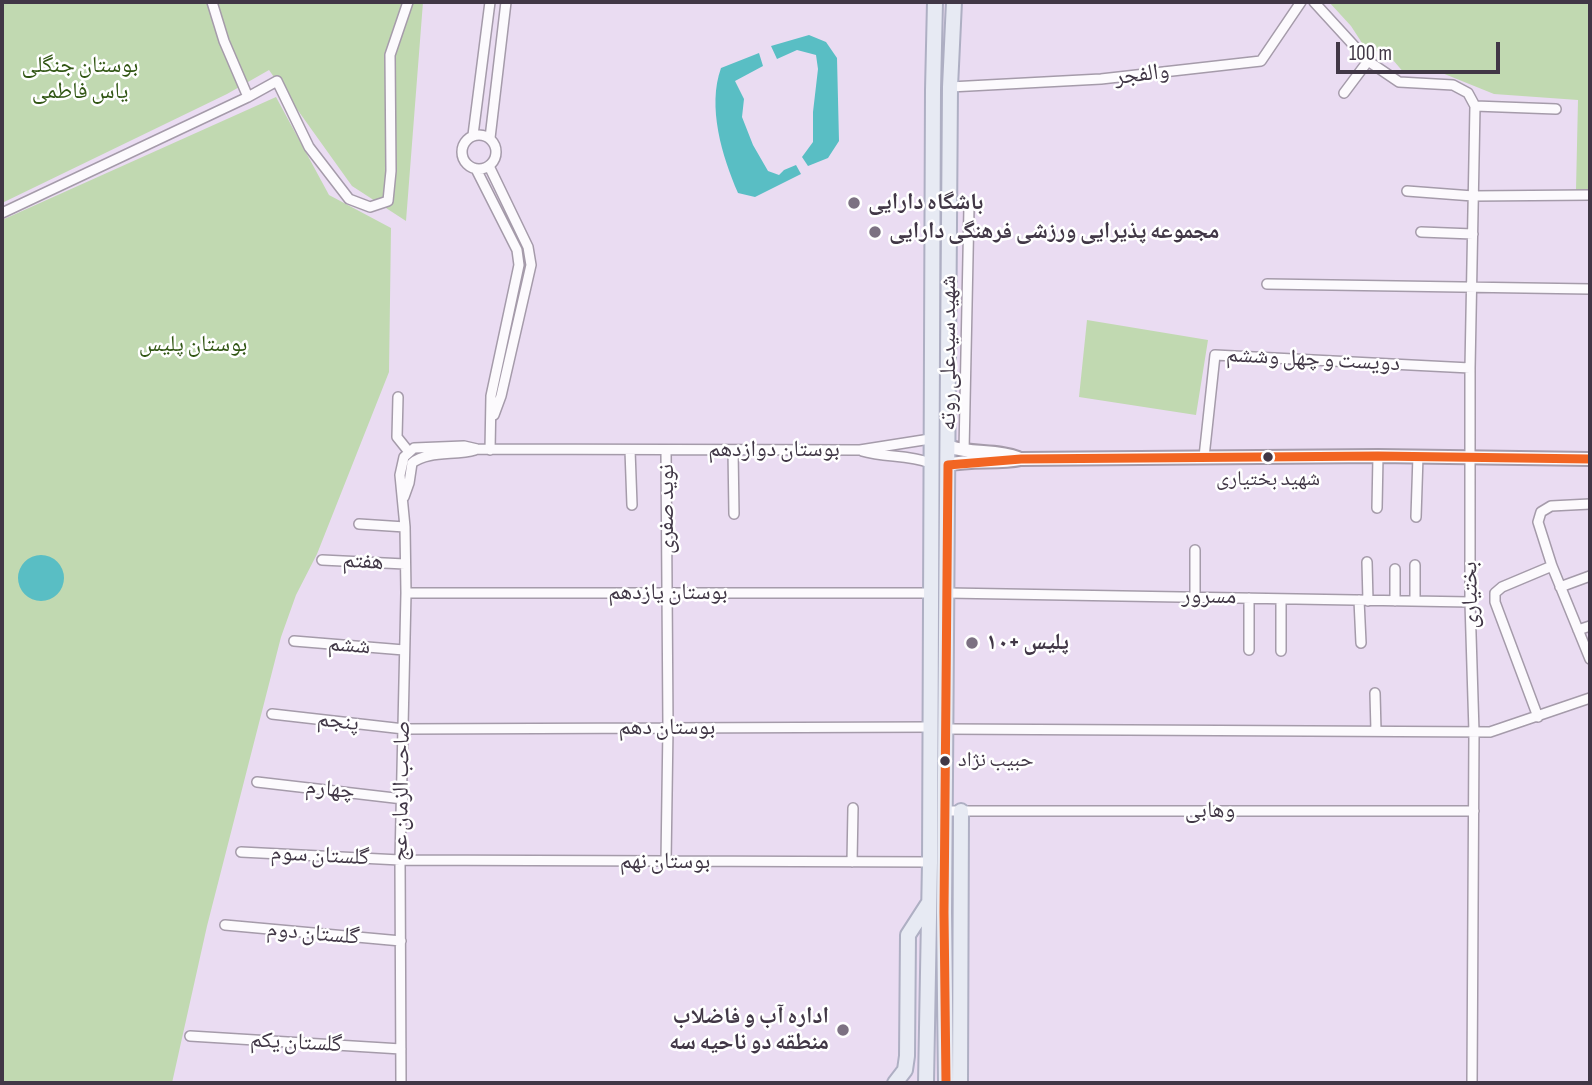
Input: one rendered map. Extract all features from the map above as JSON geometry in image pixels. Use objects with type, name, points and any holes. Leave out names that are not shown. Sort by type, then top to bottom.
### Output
[{"type":"main road","name":"شهید سیدعلی روته","points":[[926,1083],[930,862],[930,439],[935,2]]},
{"type":"main road","name":"شهید سیدعلی روته","points":[[946,1083],[945,862],[954,811],[946,729],[950,87],[954,2]]},
{"type":"main road","points":[[948,446],[964,451],[1010,454],[1021,459]]},
{"type":"main road","points":[[948,465],[959,462],[1004,463],[1021,459],[1204,457],[1590,458]]},
{"type":"main road","points":[[954,811],[961,942],[960,1083]]},
{"type":"main road","points":[[930,862],[945,862]]},
{"type":"main road","points":[[895,1083],[905,1070],[907,1056],[908,935],[929,903]]},
{"type":"main road","points":[[944,912],[961,942]]},
{"type":"main road","points":[[907,1056],[927,1026]]},
{"type":"street","points":[[212,2],[224,41],[248,97]]},
{"type":"street","points":[[2,213],[277,81],[309,147],[349,199],[370,207],[388,201],[391,171],[390,55],[408,2]]},
{"type":"street","points":[[489,2],[473,135],[463,145],[462,154],[468,165],[476,169],[517,250],[519,265],[491,396],[490,450]]},
{"type":"street","points":[[476,169],[489,166],[495,159],[496,150],[490,138],[506,2]]},
{"type":"street","name":"والفجر","points":[[950,87],[1101,79],[1261,61],[1301,2]]},
{"type":"street","points":[[1314,2],[1368,61],[1399,82],[1453,85],[1468,93],[1475,106],[1556,109]]},
{"type":"street","points":[[1344,93],[1368,61]]},
{"type":"street","name":"بختیاری","points":[[1472,1083],[1474,732],[1470,602],[1470,368],[1475,106]]},
{"type":"street","points":[[473,135],[490,138]]},
{"type":"street","points":[[489,166],[528,247],[531,265],[501,396],[492,420]]},
{"type":"street","points":[[1407,191],[1473,196],[1590,195]]},
{"type":"street","points":[[964,451],[969,206]]},
{"type":"street","points":[[1420,232],[1473,234]]},
{"type":"street","points":[[1268,284],[1590,289]]},
{"type":"street","name":"دویست و چهل وششم","points":[[1204,457],[1215,355],[1470,368]]},
{"type":"street","points":[[398,397],[397,437],[409,453],[404,457],[400,475],[403,499]]},
{"type":"street","name":"بوستان دوازدهم","points":[[409,453],[414,448],[464,446],[490,450],[860,450],[930,439]]},
{"type":"street","name":"بوستان دوازدهم","points":[[403,499],[412,463],[421,457],[462,454],[477,449]]},
{"type":"street","points":[[630,450],[632,505]]},
{"type":"street","name":"نوید صفری","points":[[666,450],[666,862]]},
{"type":"street","points":[[733,450],[734,514]]},
{"type":"street","name":"بوستان دوازدهم","points":[[860,450],[875,455],[916,457],[930,463]]},
{"type":"street","points":[[1377,508],[1378,456]]},
{"type":"street","points":[[1416,517],[1418,456]]},
{"type":"street","name":"صاحب الزمان عج","points":[[401,1083],[400,860],[405,593],[403,499]]},
{"type":"street","points":[[1590,505],[1551,506],[1541,512],[1538,522],[1552,566],[1590,659]]},
{"type":"street","points":[[359,524],[405,527]]},
{"type":"street","points":[[1195,550],[1195,597]]},
{"type":"street","name":"هفتم","points":[[322,559],[405,564]]},
{"type":"street","points":[[1361,643],[1367,562]]},
{"type":"street","points":[[1415,565],[1415,601]]},
{"type":"street","points":[[1538,717],[1496,602],[1496,593],[1503,587],[1552,566]]},
{"type":"street","points":[[1395,569],[1395,601]]},
{"type":"street","points":[[1560,587],[1590,576]]},
{"type":"street","name":"بوستان یازدهم","points":[[405,593],[931,593]]},
{"type":"street","name":"مسرور","points":[[948,593],[1470,602]]},
{"type":"street","points":[[1249,598],[1250,650]]},
{"type":"street","points":[[1281,599],[1281,651]]},
{"type":"street","points":[[1578,630],[1590,626]]},
{"type":"street","name":"ششم","points":[[294,642],[404,650]]},
{"type":"street","points":[[1376,693],[1377,731]]},
{"type":"street","points":[[946,729],[1490,732],[1590,698]]},
{"type":"street","name":"پنجم","points":[[272,714],[404,729]]},
{"type":"street","name":"بوستان دهم","points":[[404,729],[930,727]]},
{"type":"street","name":"چهارم","points":[[257,782],[402,799]]},
{"type":"street","points":[[852,862],[853,808]]},
{"type":"street","name":"وهابی","points":[[954,811],[1474,811]]},
{"type":"street","name":"گلستان سوم","points":[[241,852],[400,860]]},
{"type":"street","name":"بوستان نهم","points":[[400,860],[930,862]]},
{"type":"street","name":"گلستان دوم","points":[[225,925],[401,941]]},
{"type":"street","name":"گلستان یکم","points":[[190,1037],[401,1049]]},
{"type":"green space","name":"بوستان جنگلی یاس فاطمی","points":[[2,2],[423,2],[406,221],[352,186],[269,70],[227,94],[2,203]]},
{"type":"green space","points":[[1329,2],[1590,2],[1590,190],[1576,190],[1578,100],[1494,94],[1442,73],[1405,74],[1393,60],[1362,43]]},
{"type":"green space","name":"بوستان پلیس","points":[[276,97],[329,195],[391,228],[389,372],[281,637],[207,926],[172,1083],[2,1083],[2,220]]},
{"type":"green space","points":[[1087,320],[1208,340],[1196,415],[1079,397]]},
{"type":"shaded area","points":[[809,35],[826,42],[837,58],[839,141],[828,158],[808,166],[802,157],[813,142],[818,69],[816,55],[797,50],[777,59],[771,46]]},
{"type":"shaded area","points":[[759,53],[763,66],[735,81],[744,99],[742,117],[753,145],[768,171],[779,175],[796,165],[801,174],[755,197],[738,193],[732,179],[718,131],[716,99],[721,68]]},
{"type":"shaded area","points":[[41,555],[57,562],[64,578],[57,594],[41,601],[25,594],[18,578],[25,562]]},
{"type":"transit line","points":[[946,1083],[944,912],[948,465],[1021,459],[1378,456],[1590,459]]},
{"type":"place","name":"باشگاه دارایی","points":[[854,203]]},
{"type":"place","name":"مجموعه پذیرایی ورزشی فرهنگی دارایی","points":[[875,232]]},
{"type":"place","name":"شهید بختیاری","points":[[1268,457]]},
{"type":"place","name":"پلیس +۱۰","points":[[972,643]]},
{"type":"place","name":"حبیب نژاد","points":[[945,761]]},
{"type":"place","name":"اداره آب و فاضلاب منطقه دو ناحیه سه","points":[[843,1030]]}]
